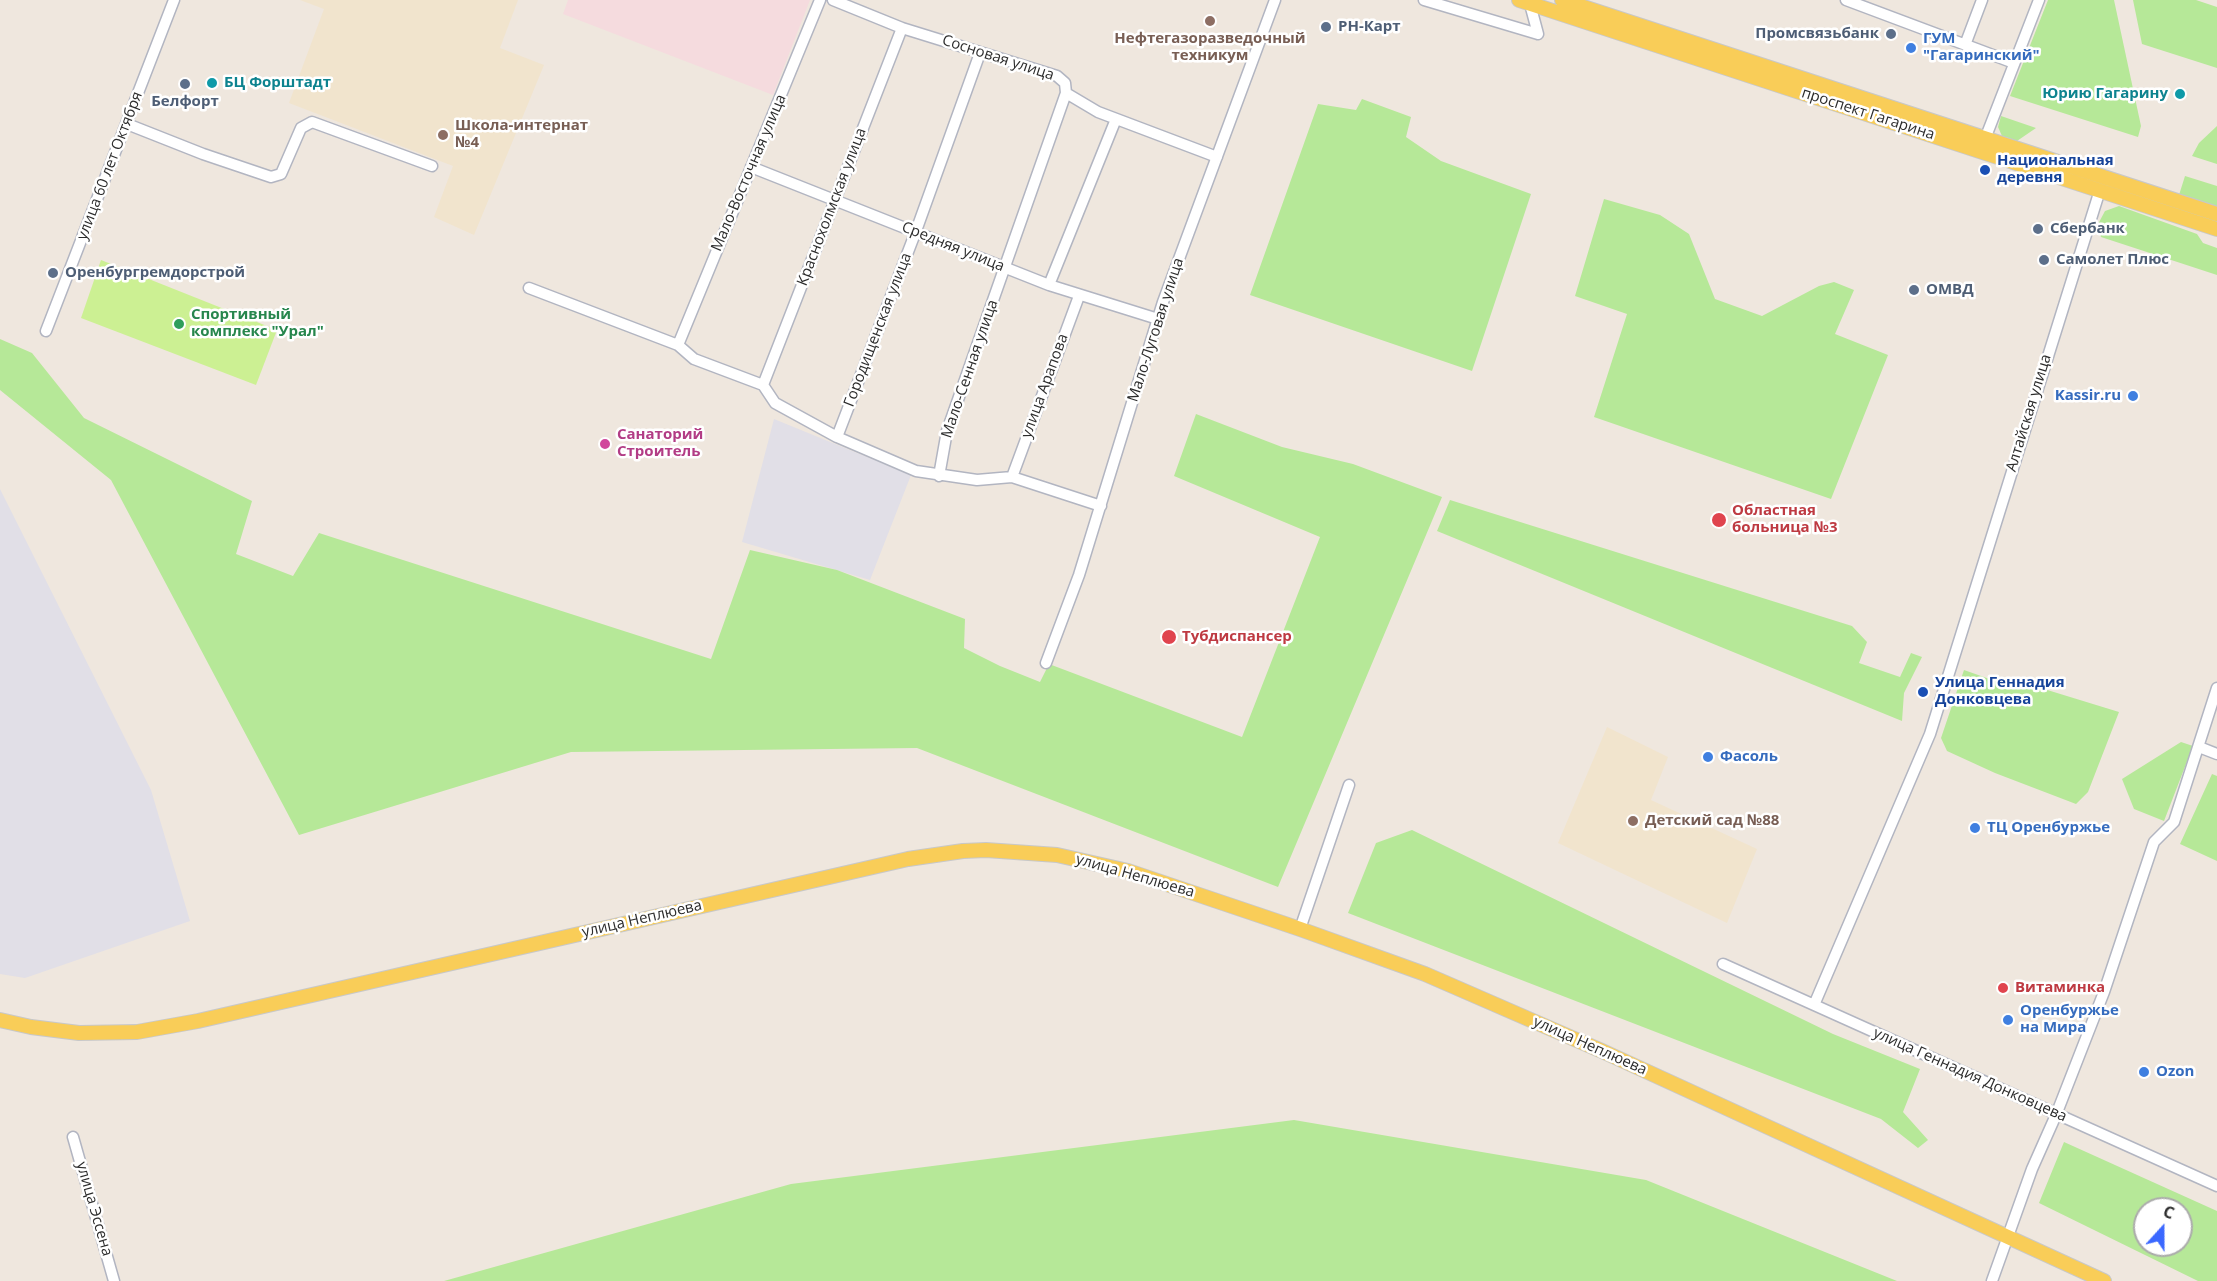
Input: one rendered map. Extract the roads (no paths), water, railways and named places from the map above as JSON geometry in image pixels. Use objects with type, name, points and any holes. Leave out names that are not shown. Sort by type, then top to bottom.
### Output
[{"type":"main road","name":"проспект Гагарина","points":[[1562,0],[1983,145]]},
{"type":"main road","name":"проспект Гагарина","points":[[1524,2],[2102,183],[2217,214]]},
{"type":"main road","name":"проспект Гагарина","points":[[2102,183],[2217,229]]},
{"type":"main road","name":"улица Неплюева","points":[[0,1020],[32,1027],[99,1034],[165,1028],[908,859],[963,851],[1035,852],[1102,864],[1300,929],[1385,959],[1473,994],[2104,1281]]},
{"type":"street","name":"улица 60 лет Октября","points":[[46,332],[174,0]]},
{"type":"street","name":"Мало-Восточная улица","points":[[678,345],[820,0]]},
{"type":"street","name":"Сосновая улица","points":[[832,0],[902,28],[1057,76],[1065,82],[1066,93],[1098,112],[1217,156]]},
{"type":"street","name":"Мало-Луговая улица","points":[[1046,663],[1101,506],[1158,319],[1275,0]]},
{"type":"street","points":[[1424,0],[1539,34],[1524,2]]},
{"type":"street","points":[[1846,0],[2014,63]]},
{"type":"street","points":[[1965,45],[1982,0]]},
{"type":"street","points":[[1983,145],[2039,0]]},
{"type":"street","name":"Краснохолмская улица","points":[[763,385],[902,28]]},
{"type":"street","name":"Городищенская улица","points":[[837,437],[916,231],[980,53]]},
{"type":"street","name":"Мало-Сенная улица","points":[[939,476],[947,431],[1066,93]]},
{"type":"street","points":[[1049,285],[1116,119]]},
{"type":"street","points":[[127,124],[203,154],[271,177],[281,174],[301,128],[312,123],[432,166]]},
{"type":"street","name":"Средняя улица","points":[[751,167],[1049,285],[1158,319]]},
{"type":"street","name":"Алтайская улица","points":[[1814,1005],[1930,734],[2102,183]]},
{"type":"street","points":[[529,288],[678,345],[694,359],[763,385],[776,403],[837,437],[916,471],[979,480],[1012,477],[1101,506]]},
{"type":"street","name":"улица Арапова","points":[[1012,477],[1079,296]]},
{"type":"street","points":[[1992,1281],[2032,1169],[2056,1115],[2103,992],[2154,842],[2164,835],[2174,822],[2217,688]]},
{"type":"street","points":[[2199,747],[2217,754]]},
{"type":"street","points":[[1300,929],[1349,785]]},
{"type":"street","name":"улица Геннадия Донковцева","points":[[1723,964],[2217,1186]]},
{"type":"street","name":"улица Эссена","points":[[73,1137],[114,1281]]},
{"type":"place","name":"Нефтегазоразведочный техникум","points":[[1210,21]]},
{"type":"place","name":"РН-Карт","points":[[1326,27]]},
{"type":"place","name":"Промсвязьбанк","points":[[1891,34]]},
{"type":"place","name":"ГУМ \"Гагаринский\"","points":[[1911,48]]},
{"type":"place","name":"БЦ Форштадт","points":[[212,83]]},
{"type":"place","name":"Белфорт","points":[[185,84]]},
{"type":"place","name":"Юрию Гагарину","points":[[2180,94]]},
{"type":"place","name":"Школа-интернат №4","points":[[443,135]]},
{"type":"place","name":"Национальная деревня","points":[[1985,170]]},
{"type":"place","name":"Сбербанк","points":[[2038,229]]},
{"type":"place","name":"Самолет Плюс","points":[[2044,260]]},
{"type":"place","name":"Оренбургремдорстрой","points":[[53,273]]},
{"type":"place","name":"ОМВД","points":[[1914,290]]},
{"type":"place","name":"Спортивный комплекс \"Урал\"","points":[[179,324]]},
{"type":"place","name":"Kassir.ru","points":[[2133,396]]},
{"type":"place","name":"Санаторий Строитель","points":[[605,444]]},
{"type":"place","name":"Областная больница №3","points":[[1719,520]]},
{"type":"place","name":"Тубдиспансер","points":[[1169,637]]},
{"type":"place","name":"Улица Геннадия Донковцева","points":[[1923,692]]},
{"type":"place","name":"Фасоль","points":[[1708,757]]},
{"type":"place","name":"Детский сад №88","points":[[1633,821]]},
{"type":"place","name":"ТЦ Оренбуржье","points":[[1975,828]]},
{"type":"place","name":"Витаминка","points":[[2003,988]]},
{"type":"place","name":"Оренбуржье на Мира","points":[[2008,1020]]},
{"type":"place","name":"Ozon","points":[[2144,1072]]}]
